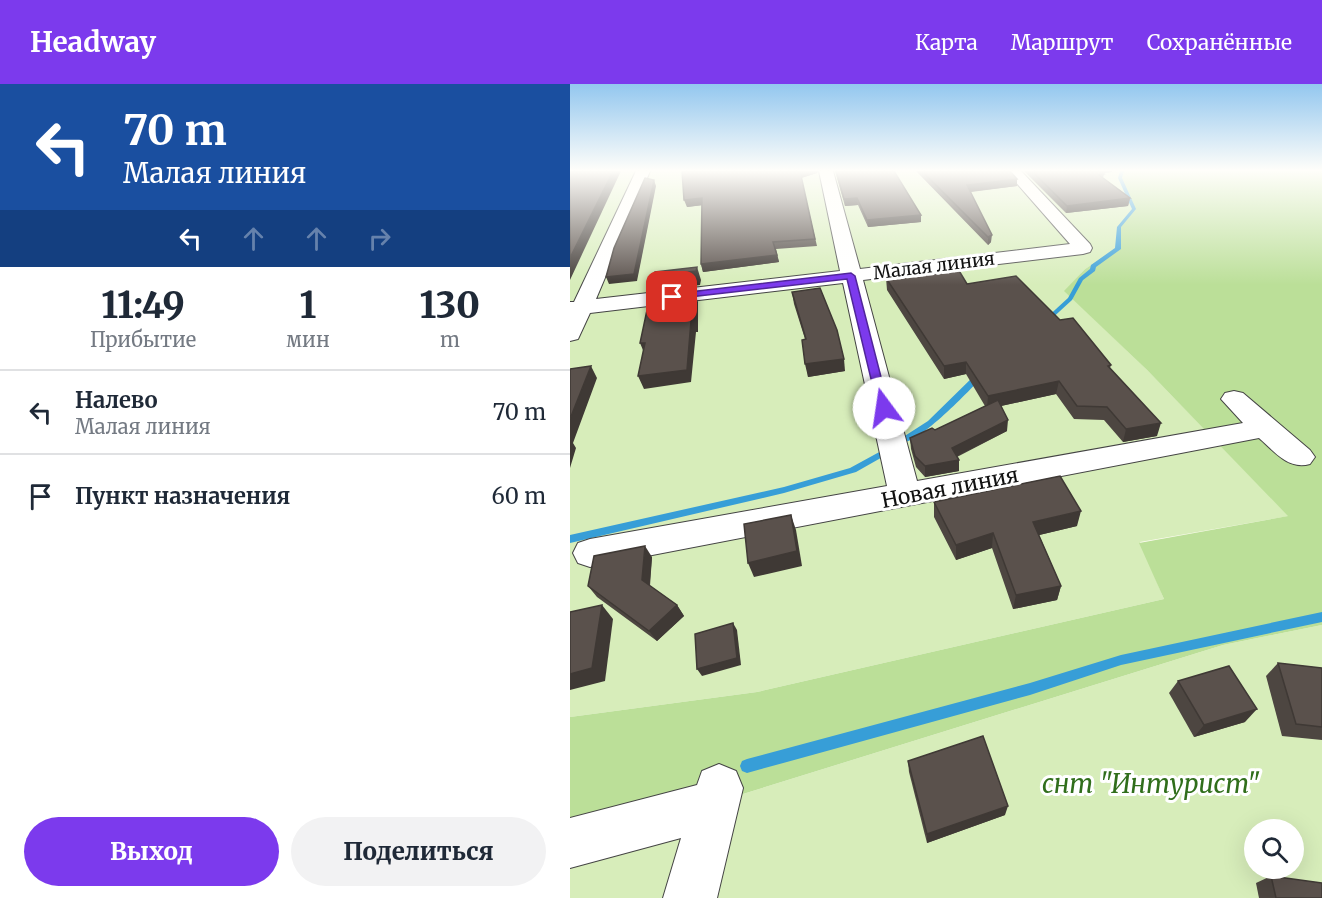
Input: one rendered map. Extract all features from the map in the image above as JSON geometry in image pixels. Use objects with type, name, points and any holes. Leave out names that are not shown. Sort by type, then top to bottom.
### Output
[{"type":"street","points":[[570,334],[576,308],[624,209]]},
{"type":"street","points":[[835,209],[905,496]]},
{"type":"street","name":"Малая линия","points":[[576,308],[1083,248],[1048,209]]},
{"type":"street","points":[[1234,399],[1300,458]]},
{"type":"street","name":"Новая линия","points":[[590,553],[1265,429]]},
{"type":"street","points":[[570,843],[717,796],[690,898]]},
{"type":"green space","points":[[570,209],[1134,209],[1119,227],[1118,249],[1085,269],[1065,291],[1147,370],[1289,516],[1140,542],[1164,599],[757,692],[570,717]]},
{"type":"green space","points":[[1134,209],[1322,209],[1322,625],[1223,645],[675,815],[570,843],[570,717],[757,692],[1164,599],[1139,543],[1288,516],[1147,370],[1064,291],[1085,269],[1118,248],[1119,227]]},
{"type":"green space","name":"снт \"Интурист\"","points":[[1322,625],[1322,898],[570,898],[570,843],[675,815],[1223,645]]},
{"type":"building","points":[[570,209],[594,209],[570,258]]},
{"type":"building","points":[[631,209],[648,209],[634,274],[606,277],[614,248]]},
{"type":"building","points":[[702,209],[808,209],[815,239],[773,242],[777,255],[701,264]]},
{"type":"building","points":[[862,209],[917,209],[921,215],[867,220]]},
{"type":"building","points":[[960,209],[979,209],[992,235],[988,237]]},
{"type":"building","points":[[697,267],[696,271],[654,276],[655,272]]},
{"type":"building","points":[[958,269],[967,284],[1016,276],[1060,320],[1073,318],[1111,365],[1108,366],[1161,423],[1126,429],[1107,407],[1077,406],[1059,381],[988,396],[966,362],[944,366],[886,278]]},
{"type":"building","points":[[820,288],[837,330],[844,359],[805,364],[802,340],[806,339],[792,292]]},
{"type":"building","points":[[694,291],[694,320],[691,321],[687,370],[638,376],[645,343],[640,343],[650,296]]},
{"type":"building","points":[[591,366],[570,419],[570,369]]},
{"type":"building","points":[[998,400],[1008,420],[952,448],[959,460],[925,466],[915,456],[910,438],[932,428],[935,430]]},
{"type":"building","points":[[1060,476],[1081,511],[1033,522],[1061,586],[1016,595],[993,533],[956,545],[934,502]]},
{"type":"building","points":[[791,515],[797,551],[748,563],[744,524]]},
{"type":"building","points":[[645,546],[642,580],[677,605],[649,631],[588,586],[594,556]]},
{"type":"building","points":[[602,605],[592,668],[570,674],[570,612]]},
{"type":"building","points":[[733,623],[737,658],[697,669],[695,634]]},
{"type":"building","points":[[1278,663],[1322,668],[1322,727],[1296,724]]},
{"type":"building","points":[[1229,666],[1257,709],[1204,725],[1178,681]]},
{"type":"building","points":[[983,736],[1008,806],[927,834],[908,761]]},
{"type":"building","points":[[1272,879],[1322,883],[1322,898],[1276,898]]},
{"type":"waterway","points":[[1046,321],[1070,299],[1081,279],[1093,270],[1093,266],[1118,249],[1119,227],[1134,209]]},
{"type":"waterway","points":[[903,441],[931,423],[980,375]]},
{"type":"waterway","points":[[570,539],[784,490],[853,470],[883,453]]},
{"type":"waterway","points":[[747,766],[1030,689],[1121,660],[1322,617]]},
{"type":"route","points":[[672,297],[851,276],[884,408]]}]
